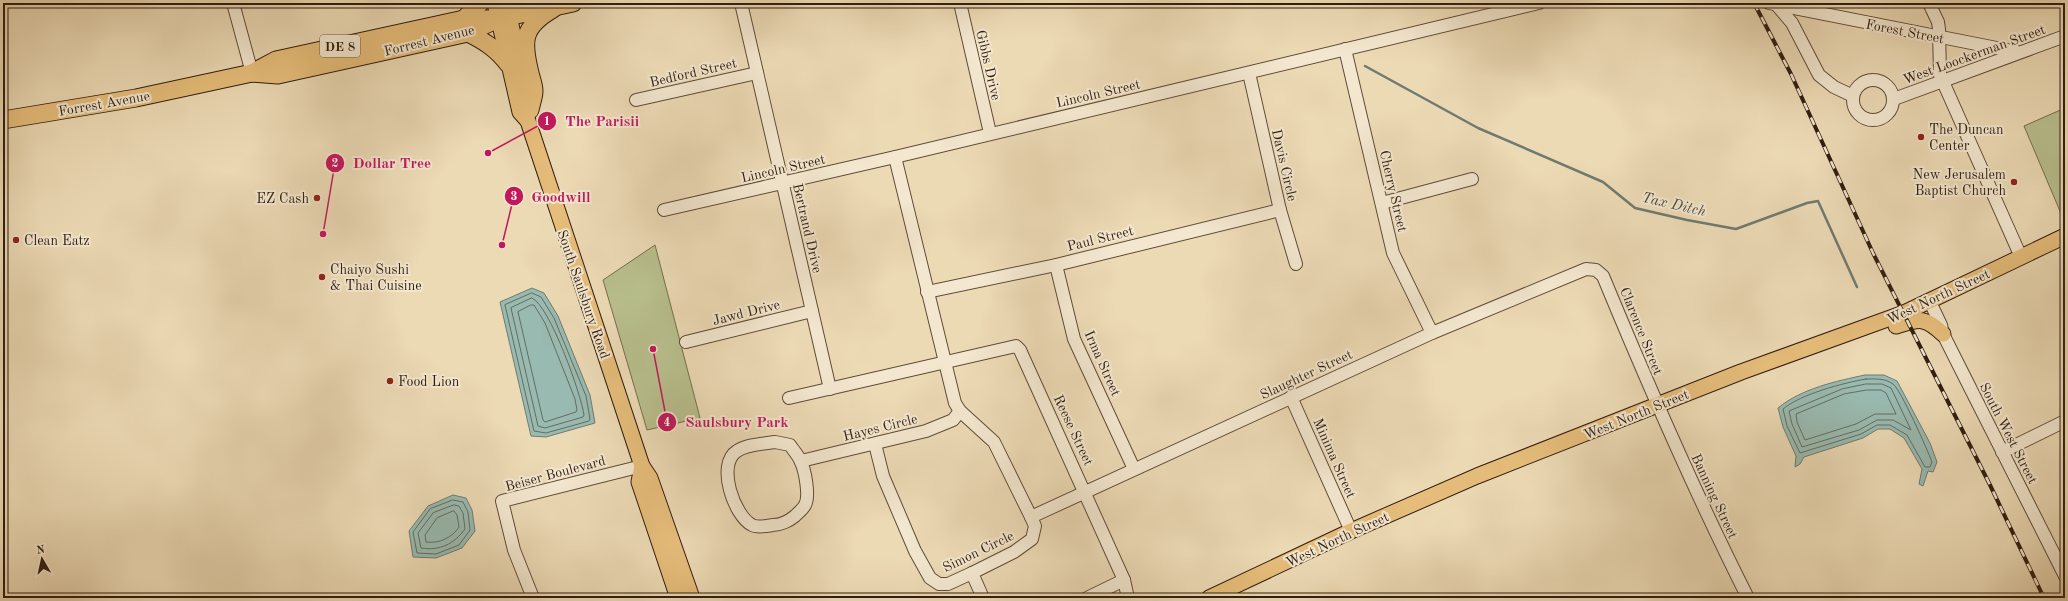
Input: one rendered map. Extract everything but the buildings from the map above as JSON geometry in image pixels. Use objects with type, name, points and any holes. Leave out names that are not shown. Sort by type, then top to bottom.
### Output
[{"type":"highway","points":[[480,3],[466,26],[499,52],[508,64]]},
{"type":"highway","points":[[529,116],[534,91],[524,50],[525,41],[528,32],[536,22],[560,4]]},
{"type":"highway","name":"DE 8","points":[[502,10],[560,4]]},
{"type":"highway","name":"Forrest Avenue","points":[[3,120],[136,98],[252,73],[276,60],[466,26],[502,10]]},
{"type":"main road","name":"South Saulsbury Road","points":[[502,10],[508,64],[520,112],[529,116]]},
{"type":"main road","name":"South Saulsbury Road","points":[[502,10],[529,116],[642,466],[650,478],[692,598]]},
{"type":"main road","name":"West North Street","points":[[1210,598],[1351,531],[1477,476],[1741,372],[1904,313],[1930,302],[2065,236]]},
{"type":"main road","points":[[1817,345],[1862,336],[1917,320],[1931,323],[1943,334]]},
{"type":"main road","name":"South Saulsbury Road","points":[[642,466],[639,482],[678,598]]},
{"type":"street","points":[[232,3],[252,73]]},
{"type":"street","name":"Bertrand Drive","points":[[741,3],[830,389]]},
{"type":"street","name":"Gibbs Drive","points":[[960,3],[990,134]]},
{"type":"street","name":"Lincoln Street","points":[[664,210],[895,157],[1539,3]]},
{"type":"street","points":[[1773,3],[1792,23],[1819,75],[1834,88],[1853,96]]},
{"type":"street","name":"Forest Street","points":[[1773,3],[1938,38],[2018,52]]},
{"type":"street","points":[[1929,3],[1938,22],[1940,75],[2021,257]]},
{"type":"street","name":"West Loockerman Street","points":[[1894,99],[1943,82],[2018,52],[2065,36]]},
{"type":"street","name":"Cherry Street","points":[[1346,49],[1393,253],[1432,333]]},
{"type":"street","name":"Bedford Street","points":[[636,100],[757,73]]},
{"type":"street","name":"Davis Circle","points":[[1249,73],[1280,210],[1296,264]]},
{"type":"street","points":[[1872,80],[1880,80],[1891,90],[1894,99],[1890,112],[1885,117],[1876,120],[1866,119],[1859,115],[1854,107],[1853,96],[1859,86],[1872,80]]},
{"type":"street","points":[[895,157],[944,363],[955,403],[960,411]]},
{"type":"street","points":[[1382,203],[1472,179]]},
{"type":"street","name":"Paul Street","points":[[927,292],[1056,265],[1280,210]]},
{"type":"street","name":"Irma Street","points":[[1056,265],[1074,339],[1134,469]]},
{"type":"street","name":"Slaughter Street","points":[[1031,517],[1432,333],[1586,269],[1596,270]]},
{"type":"street","name":"Clarence Street","points":[[1596,270],[1603,276],[1656,406]]},
{"type":"street","name":"South West Street","points":[[1930,302],[1941,325],[1943,334],[2065,576]]},
{"type":"street","name":"Jawd Drive","points":[[686,342],[812,312]]},
{"type":"street","name":"Reese Street","points":[[789,398],[1016,346],[1020,350],[1086,492],[1124,580],[1128,598]]},
{"type":"street","name":"Minima Street","points":[[1292,397],[1351,531]]},
{"type":"street","name":"Banning Street","points":[[1656,406],[1715,533],[1748,598]]},
{"type":"street","name":"Hayes Circle","points":[[801,461],[926,431],[953,420],[960,411]]},
{"type":"street","name":"Simon Circle","points":[[875,444],[883,476],[918,558],[930,578],[939,584],[948,584],[1014,552],[1032,539],[1034,526],[994,442],[960,411]]},
{"type":"street","points":[[2002,452],[2065,421]]},
{"type":"street","points":[[775,442],[790,445],[801,461],[808,497],[805,506],[792,518],[778,525],[753,526],[745,521],[737,509],[726,471],[728,461],[736,451],[747,447],[775,442]]},
{"type":"street","name":"Beiser Boulevard","points":[[532,598],[514,550],[502,501],[642,466]]},
{"type":"street","points":[[972,573],[983,598]]},
{"type":"street","points":[[1087,598],[1124,580]]},
{"type":"green space","points":[[2065,108],[2065,223],[2024,126]]},
{"type":"green space","points":[[655,245],[700,418],[647,430],[603,280]]},
{"type":"water","points":[[532,288],[544,293],[558,316],[590,395],[595,423],[546,437],[531,436],[500,302]]},
{"type":"water","points":[[1865,375],[1884,375],[1897,381],[1930,443],[1937,462],[1933,472],[1928,471],[1923,486],[1919,484],[1922,469],[1904,438],[1890,429],[1878,429],[1863,438],[1804,457],[1800,464],[1795,467],[1796,456],[1783,427],[1778,408],[1787,401],[1808,391],[1831,383]]},
{"type":"water","points":[[453,495],[466,498],[472,510],[475,531],[462,548],[436,558],[413,557],[409,531],[428,506]]},
{"type":"waterway","name":"Tax Ditch","points":[[1365,66],[1478,128],[1603,182],[1635,208],[1736,229],[1807,203],[1818,201],[1857,287]]},
{"type":"railway","points":[[1754,3],[1791,74],[1873,253],[1990,485],[2044,598]]},
{"type":"place","name":"The Duncan Center","points":[[1921,137]]},
{"type":"place","name":"The Parisii","points":[[488,153]]},
{"type":"place","name":"New Jerusalem Baptist Church","points":[[2014,182]]},
{"type":"place","name":"EZ Cash","points":[[317,198]]},
{"type":"place","name":"Dollar Tree","points":[[323,234]]},
{"type":"place","name":"Clean Eatz","points":[[16,240]]},
{"type":"place","name":"Goodwill","points":[[502,245]]},
{"type":"place","name":"Chaiyo Sushi & Thai Cuisine","points":[[322,277]]},
{"type":"place","name":"Saulsbury Park","points":[[653,349]]},
{"type":"place","name":"Food Lion","points":[[390,381]]}]
